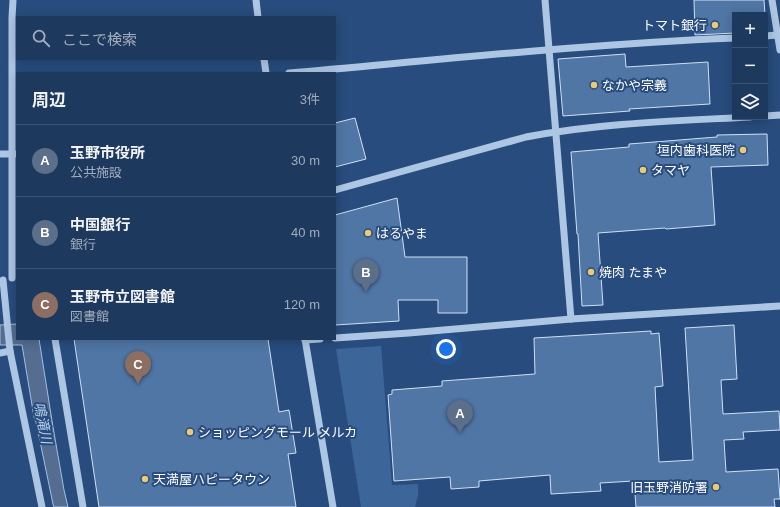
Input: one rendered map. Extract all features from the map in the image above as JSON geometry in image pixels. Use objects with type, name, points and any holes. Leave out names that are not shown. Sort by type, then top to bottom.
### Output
[{"type":"street","points":[[13,0],[14,277],[2,281],[10,349],[42,507]]},
{"type":"street","points":[[256,0],[258,16]]},
{"type":"street","points":[[545,0],[571,319]]},
{"type":"street","points":[[772,0],[780,50]]},
{"type":"street","points":[[768,36],[777,35]]},
{"type":"street","points":[[300,72],[549,50],[732,38]]},
{"type":"street","points":[[264,60],[266,72]]},
{"type":"street","points":[[768,116],[780,115]]},
{"type":"street","points":[[336,190],[526,137],[555,131],[619,124],[732,118]]},
{"type":"street","points":[[0,154],[14,154]]},
{"type":"street","points":[[336,338],[571,319],[780,306]]},
{"type":"street","points":[[55,340],[82,507]]},
{"type":"street","points":[[305,340],[333,507]]},
{"type":"street","points":[[0,353],[10,349]]},
{"type":"shaded area","points":[[381,346],[392,485],[418,484],[418,495],[415,507],[361,507],[336,349]]},
{"type":"water","name":"鳴滝川","points":[[16,324],[16,340],[39,340],[68,507],[54,507],[53,504],[34,417],[22,345],[0,345],[0,325]]},
{"type":"building","name":"トマト銀行","points":[[694,0],[764,0],[765,12],[732,12],[732,33],[695,35]]},
{"type":"building","points":[[625,54],[626,67],[708,62],[710,104],[629,109],[630,111],[563,116],[558,59]]},
{"type":"building","points":[[355,118],[366,159],[336,167],[336,123]]},
{"type":"building","points":[[767,134],[768,165],[711,167],[715,225],[598,233],[603,305],[582,306],[571,152],[629,147],[629,144],[717,137],[717,135]]},
{"type":"building","points":[[397,198],[405,257],[467,257],[467,313],[438,313],[438,300],[398,300],[399,321],[336,325],[336,215]]},
{"type":"building","points":[[734,325],[737,379],[721,380],[723,414],[779,411],[780,430],[743,432],[744,439],[724,440],[726,472],[778,469],[780,499],[774,499],[775,507],[636,507],[634,481],[600,483],[601,491],[551,494],[550,475],[479,481],[479,487],[451,489],[450,477],[394,481],[388,395],[392,394],[392,390],[442,386],[442,381],[535,374],[534,338],[651,331],[651,334],[659,333],[663,386],[655,387],[659,462],[693,460],[685,328]]},
{"type":"building","name":"ショッピングモール メルカ","points":[[74,340],[268,340],[279,412],[289,410],[296,453],[288,454],[296,507],[99,507]]},
{"type":"place","name":"トマト銀行","points":[[715,25]]},
{"type":"place","name":"なかや宗義","points":[[594,85]]},
{"type":"place","name":"垣内歯科医院","points":[[743,150]]},
{"type":"place","name":"タマヤ","points":[[643,170]]},
{"type":"place","name":"はるやま","points":[[368,233]]},
{"type":"place","name":"焼肉 たまや","points":[[591,272]]},
{"type":"place","name":"中国銀行","points":[[366,292]]},
{"type":"place","name":"玉野市立図書館","points":[[138,384]]},
{"type":"place","name":"ショッピングモール メルカ","points":[[190,432]]},
{"type":"place","name":"玉野市役所","points":[[460,433]]},
{"type":"place","name":"天満屋ハピータウン","points":[[145,479]]},
{"type":"place","name":"旧玉野消防署","points":[[716,487]]}]
